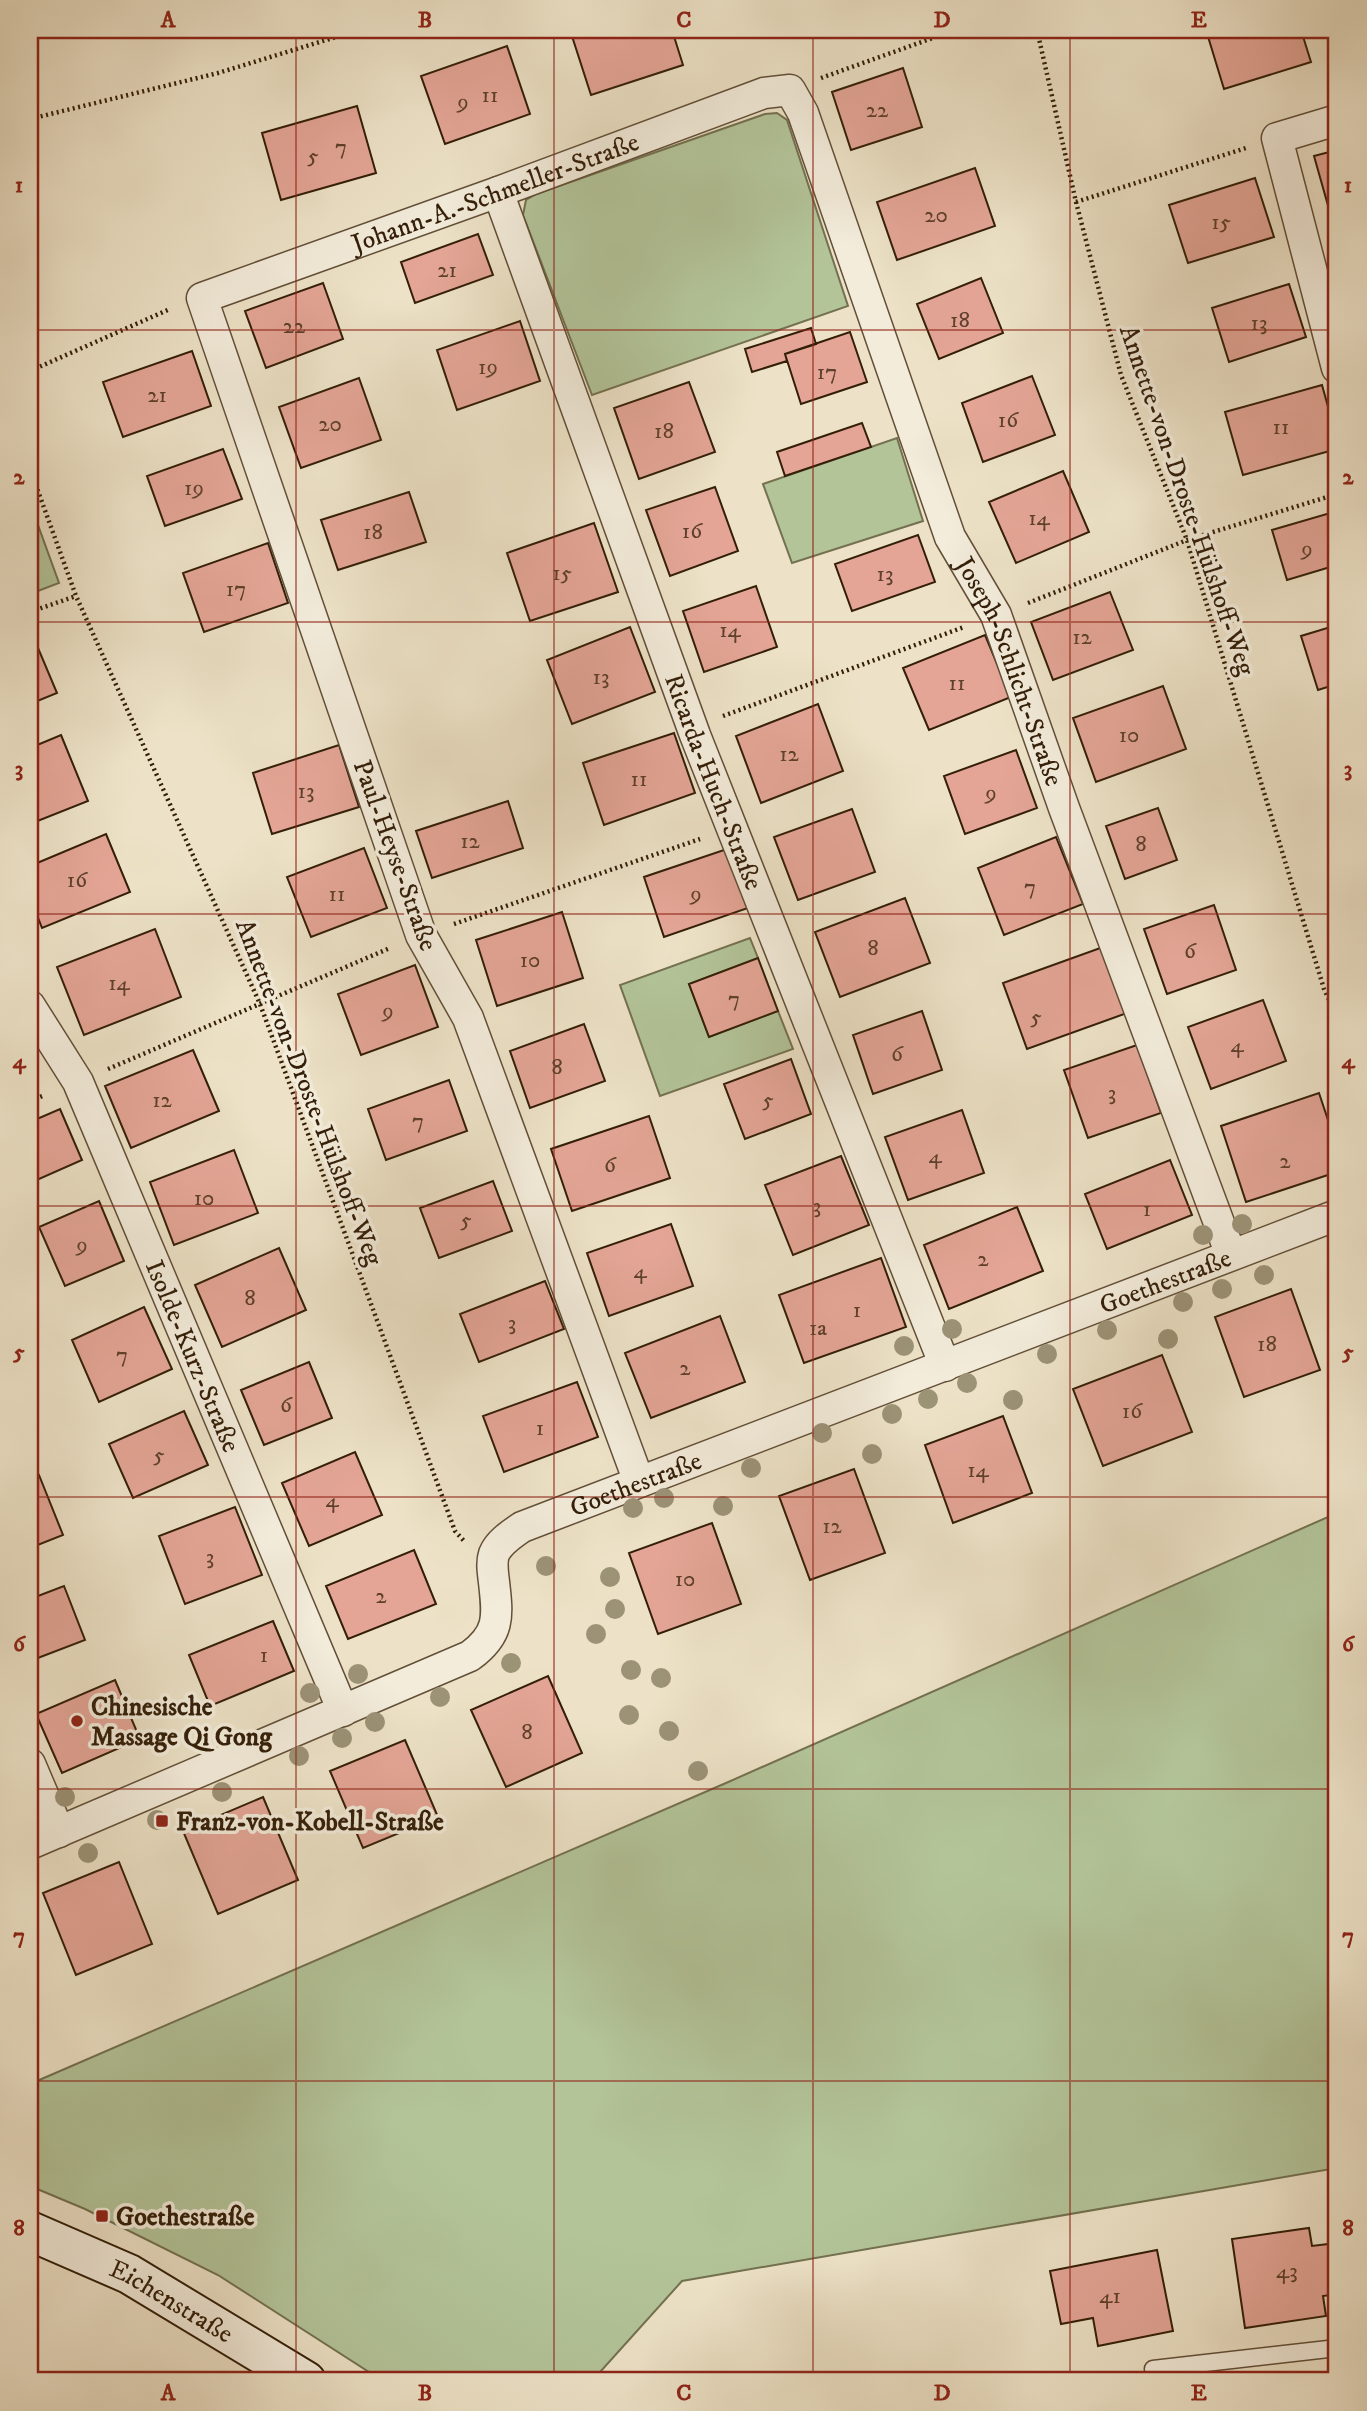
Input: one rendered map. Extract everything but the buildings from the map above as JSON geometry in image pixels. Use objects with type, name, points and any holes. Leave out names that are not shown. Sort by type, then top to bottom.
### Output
[{"type":"street","name":"Johann-A.-Schmeller-Straße","points":[[202,298],[764,93],[790,90]]},
{"type":"street","name":"Joseph-Schlicht-Straße","points":[[790,90],[803,113],[950,537],[996,615],[1064,808],[1231,1255]]},
{"type":"street","points":[[1337,120],[1277,138],[1337,368]]},
{"type":"street","name":"Ricarda-Huch-Straße","points":[[498,192],[730,828],[945,1366]]},
{"type":"street","name":"Paul-Heyse-Straße","points":[[202,298],[421,935],[468,1018],[639,1482]]},
{"type":"street","name":"Isolde-Kurz-Straße","points":[[30,1006],[78,1082],[343,1711]]},
{"type":"street","name":"Goethestraße","points":[[492,1569],[495,1553],[506,1538],[523,1527],[1337,1215]]},
{"type":"street","points":[[30,1844],[470,1656],[486,1644],[495,1628],[497,1614],[492,1569]]},
{"type":"street","points":[[30,1764],[59,1832]]},
{"type":"street","name":"Eichenstraße","points":[[30,2231],[129,2274],[306,2381]]},
{"type":"lane","points":[[1153,2369],[1337,2348]]},
{"type":"path","points":[[30,119],[218,73],[359,30]]},
{"type":"path","points":[[790,90],[955,30]]},
{"type":"path","name":"Annette-von-Droste-Hülshoff-Weg","points":[[1037,30],[1076,202],[1121,375],[1186,540],[1324,989],[1337,1017]]},
{"type":"path","points":[[1076,202],[1277,138]]},
{"type":"path","points":[[30,370],[166,310],[202,298]]},
{"type":"path","name":"Annette-von-Droste-Hülshoff-Weg","points":[[30,469],[76,596],[261,1004],[455,1531],[492,1569]]},
{"type":"path","points":[[30,612],[76,596]]},
{"type":"path","points":[[30,1101],[421,935],[730,828]]},
{"type":"green space","points":[[777,113],[787,120],[848,306],[592,395],[523,215],[526,200],[536,194],[765,114]]},
{"type":"green space","points":[[897,438],[923,521],[792,563],[763,484]]},
{"type":"green space","points":[[30,503],[59,583],[30,594]]},
{"type":"green space","points":[[750,938],[758,958],[689,984],[709,1037],[778,1011],[793,1049],[660,1096],[620,985]]},
{"type":"green space","points":[[1337,1513],[1337,2168],[682,2281],[592,2381],[383,2381],[218,2275],[85,2209],[30,2186],[30,2084],[726,1783]]},
{"type":"place","name":"Chinesische Massage Qi Gong","points":[[77,1721]]},
{"type":"place","name":"Franz-von-Kobell-Straße","points":[[162,1821]]},
{"type":"place","name":"Goethestraße","points":[[102,2216]]}]
